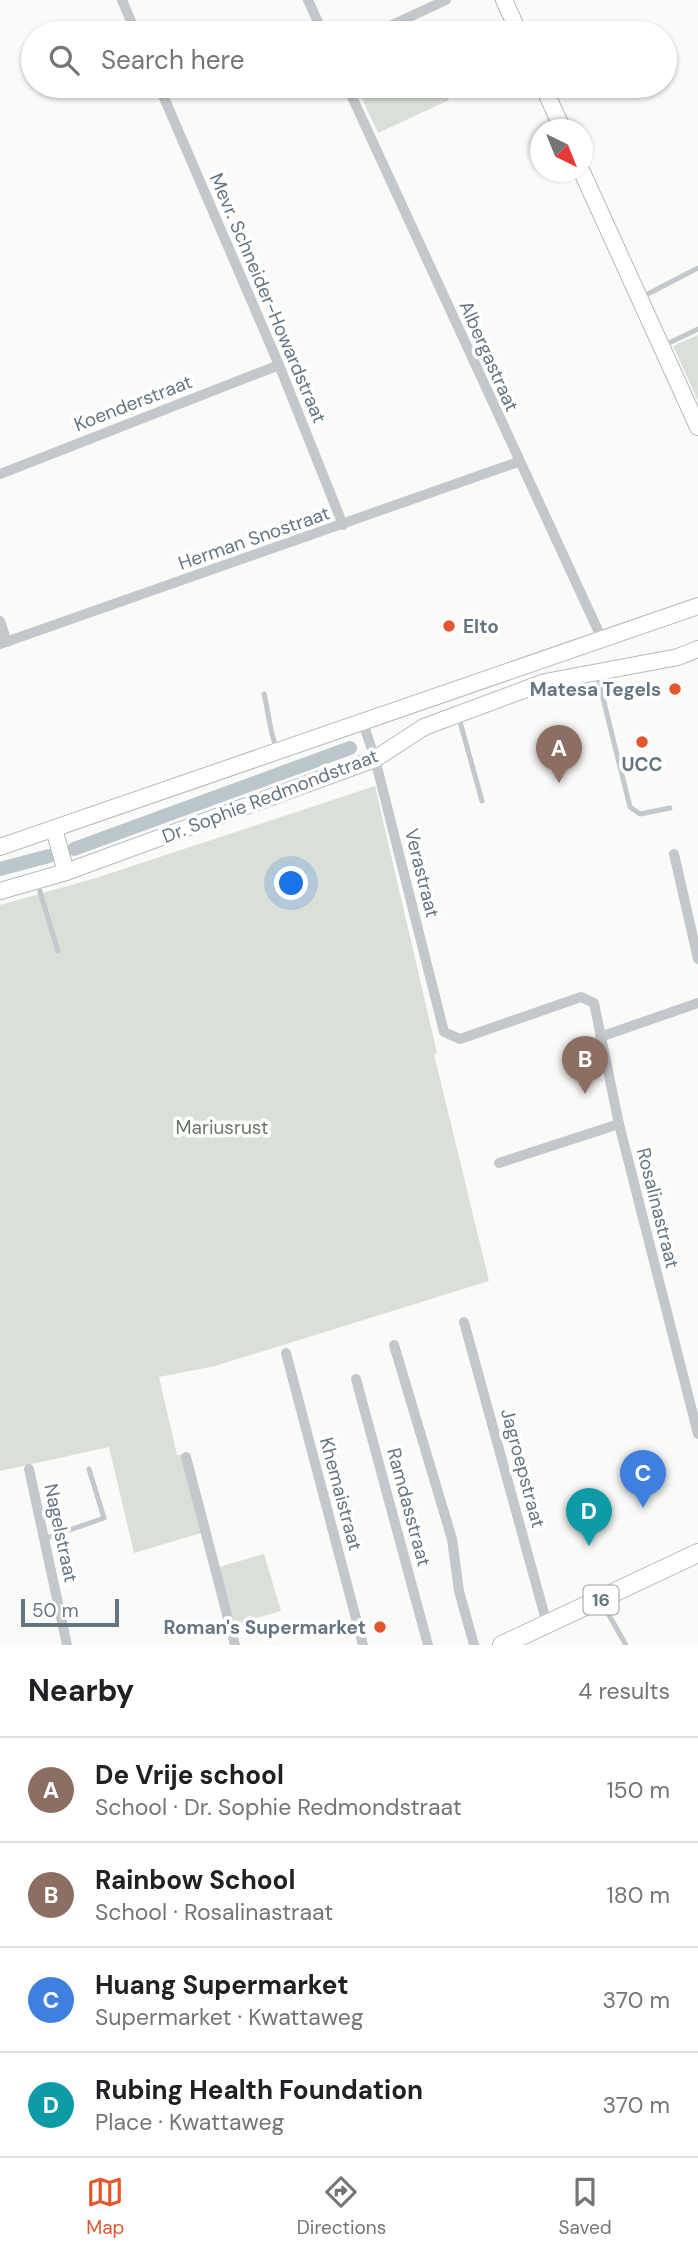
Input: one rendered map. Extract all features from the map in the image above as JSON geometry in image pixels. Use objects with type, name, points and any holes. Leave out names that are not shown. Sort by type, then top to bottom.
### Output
[{"type":"main road","name":"16","points":[[502,1645],[698,1553]]},
{"type":"street","points":[[122,0],[131,21]]},
{"type":"street","points":[[308,0],[318,21]]},
{"type":"street","points":[[401,21],[446,0]]},
{"type":"street","points":[[504,0],[514,21]]},
{"type":"street","name":"Mevr. Schneider-Howardstraat","points":[[164,98],[279,365],[344,526]]},
{"type":"street","name":"Albergastraat","points":[[352,98],[518,462],[602,639]]},
{"type":"street","points":[[548,98],[558,119]]},
{"type":"street","points":[[587,182],[698,427]]},
{"type":"street","name":"Koenderstraat","points":[[0,474],[279,365]]},
{"type":"street","name":"Herman Snostraat","points":[[3,643],[344,526],[518,462]]},
{"type":"street","name":"Dr. Sophie Redmondstraat","points":[[0,847],[698,606]]},
{"type":"street","points":[[0,621],[3,643]]},
{"type":"street","name":"Dr. Sophie Redmondstraat","points":[[0,891],[66,872],[375,759],[424,727],[545,682],[596,670],[678,657],[698,649]]},
{"type":"street","name":"Verastraat","points":[[363,723],[375,759],[444,1032],[460,1039],[581,997]]},
{"type":"street","points":[[54,829],[66,872]]},
{"type":"street","points":[[674,855],[698,959]]},
{"type":"street","name":"Rosalinastraat","points":[[581,997],[594,1003],[619,1124],[698,1434]]},
{"type":"street","points":[[600,1037],[698,1003]]},
{"type":"street","points":[[499,1163],[619,1124]]},
{"type":"street","name":"Jagroepstraat","points":[[464,1322],[547,1624]]},
{"type":"street","points":[[394,1345],[452,1539],[459,1591],[474,1645]]},
{"type":"street","name":"Khemaistraat","points":[[286,1353],[363,1645]]},
{"type":"street","name":"Ramdasstraat","points":[[356,1379],[428,1645]]},
{"type":"street","points":[[186,1457],[235,1645]]},
{"type":"street","name":"Nagelstraat","points":[[29,1469],[67,1645]]},
{"type":"lane","points":[[640,299],[698,268]]},
{"type":"lane","points":[[662,347],[698,328]]},
{"type":"lane","points":[[596,670],[630,807],[640,814],[670,808]]},
{"type":"lane","points":[[264,694],[271,720],[270,733],[278,752]]},
{"type":"lane","points":[[458,715],[482,801]]},
{"type":"lane","points":[[37,882],[58,951]]},
{"type":"lane","points":[[44,1539],[104,1518],[89,1469]]},
{"type":"lane","points":[[600,1600],[626,1645]]},
{"type":"green space","points":[[362,98],[448,98],[449,100],[378,133]]},
{"type":"green space","points":[[698,335],[698,401],[673,346]]},
{"type":"green space","name":"Mariusrust","points":[[375,786],[437,1053],[434,1054],[489,1281],[215,1366],[159,1377],[177,1455],[181,1455],[201,1533],[134,1553],[109,1447],[0,1471],[0,905],[96,878]]},
{"type":"green space","points":[[264,1554],[281,1611],[235,1624],[219,1567]]},
{"type":"waterway","points":[[74,849],[350,748]]},
{"type":"waterway","points":[[0,869],[49,856]]},
{"type":"place","name":"Elto","points":[[449,626]]},
{"type":"place","name":"Matesa Tegels","points":[[675,689]]},
{"type":"place","name":"UCC","points":[[642,742]]},
{"type":"place","name":"De Vrije school","points":[[559,783]]},
{"type":"place","name":"Rainbow School","points":[[585,1094]]},
{"type":"place","name":"Huang Supermarket","points":[[643,1508]]},
{"type":"place","name":"Rubing Health Foundation","points":[[589,1546]]},
{"type":"place","name":"Roman's Supermarket","points":[[380,1627]]}]
